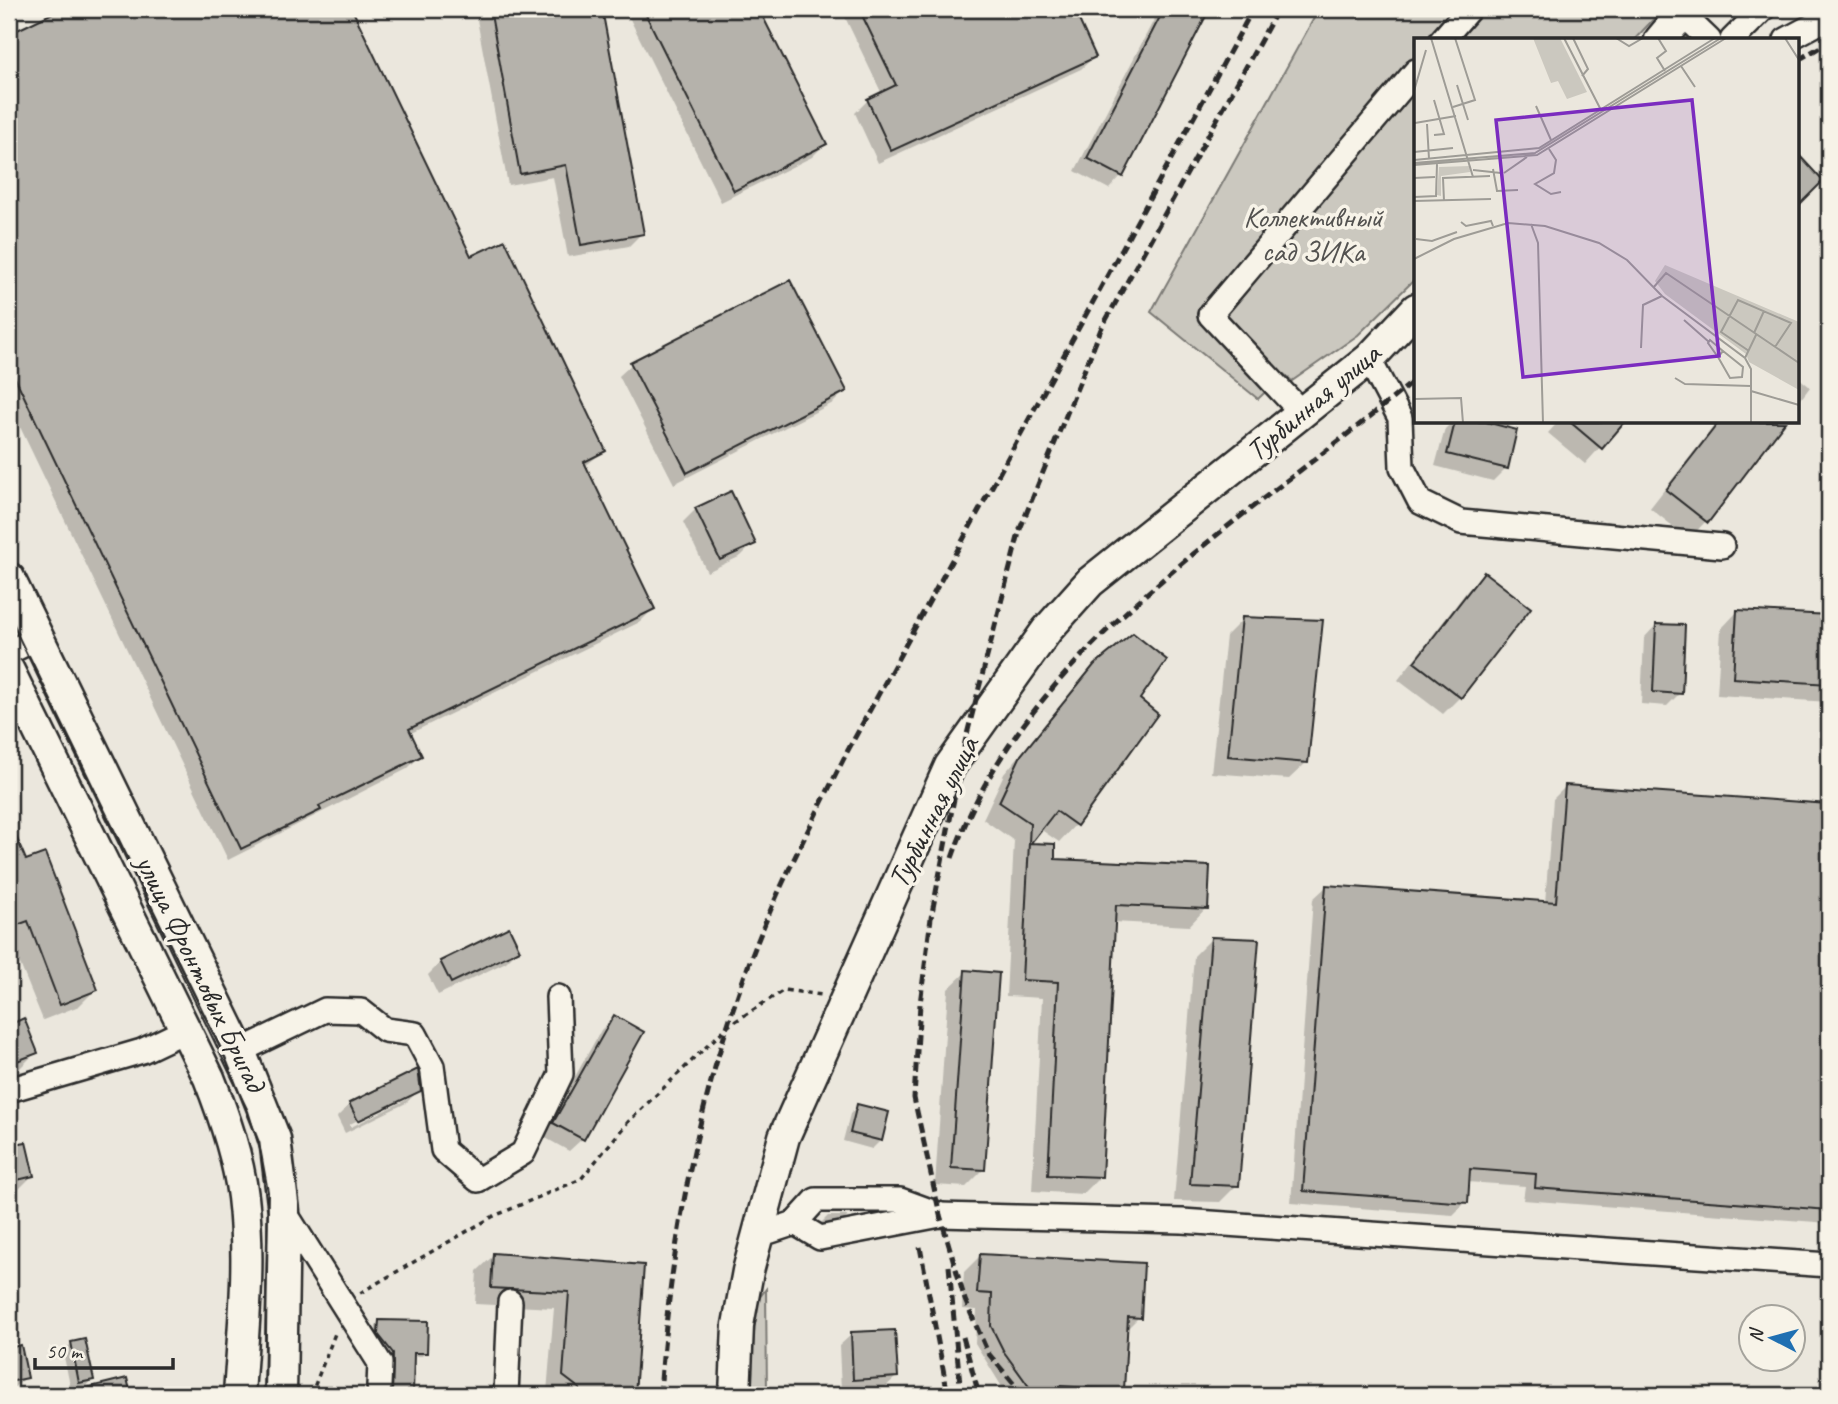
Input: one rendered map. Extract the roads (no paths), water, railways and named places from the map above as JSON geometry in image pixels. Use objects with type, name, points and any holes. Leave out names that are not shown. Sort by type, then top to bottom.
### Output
[{"type":"main road","points":[[1662,38],[1684,11]]},
{"type":"main road","name":"Турбинная улица","points":[[735,1395],[738,1325],[756,1236],[784,1137],[950,766],[1047,629],[1090,582],[1369,359],[1414,311]]},
{"type":"main road","name":"улица Фронтовых Бригад","points":[[9,578],[240,1051],[275,1139],[284,1211],[281,1395]]},
{"type":"main road","name":"улица Фронтовых Бригад","points":[[9,671],[209,1078],[225,1119],[243,1194],[246,1271],[239,1395]]},
{"type":"lane","points":[[1444,38],[1469,9]]},
{"type":"lane","points":[[1734,38],[1763,9]]},
{"type":"lane","points":[[1684,11],[1707,38]]},
{"type":"lane","points":[[1790,38],[1829,17]]},
{"type":"lane","points":[[1303,414],[1210,315],[1414,73]]},
{"type":"lane","points":[[1369,359],[1400,418],[1402,467],[1420,502],[1461,522],[1722,546]]},
{"type":"lane","points":[[9,652],[38,638]]},
{"type":"lane","points":[[240,1051],[325,1010],[361,1011],[385,1030],[415,1034],[432,1066],[443,1150],[478,1180],[523,1153],[561,1074],[558,997]]},
{"type":"lane","points":[[9,1090],[142,1051],[184,1031]]},
{"type":"lane","points":[[756,1236],[795,1223],[816,1200],[900,1200],[940,1215]]},
{"type":"lane","points":[[284,1211],[346,1305],[380,1363],[379,1387]]},
{"type":"lane","points":[[795,1223],[820,1238],[940,1215],[1182,1221],[1829,1265]]},
{"type":"lane","points":[[506,1395],[510,1302]]},
{"type":"tram line","points":[[9,617],[248,1111],[261,1153],[268,1192],[264,1395]]},
{"type":"railway","points":[[660,1395],[671,1286],[688,1179],[713,1073],[747,969],[769,913],[847,752],[1253,9]]},
{"type":"railway","points":[[1023,1395],[988,1353],[965,1300],[940,1215],[914,1098],[920,1004],[931,918],[965,742],[1020,529],[1101,329],[1278,9]]},
{"type":"railway","points":[[1800,59],[1829,42]]},
{"type":"railway","points":[[952,858],[986,782],[1033,713],[1088,649],[1216,535],[1414,381]]},
{"type":"railway","points":[[920,1247],[948,1395]]},
{"type":"railway","points":[[949,1266],[961,1395]]},
{"type":"railway","points":[[963,1337],[979,1395]]},
{"type":"park label","name":"Коллективный сад ЗИКа","points":[[1313,234]]}]
